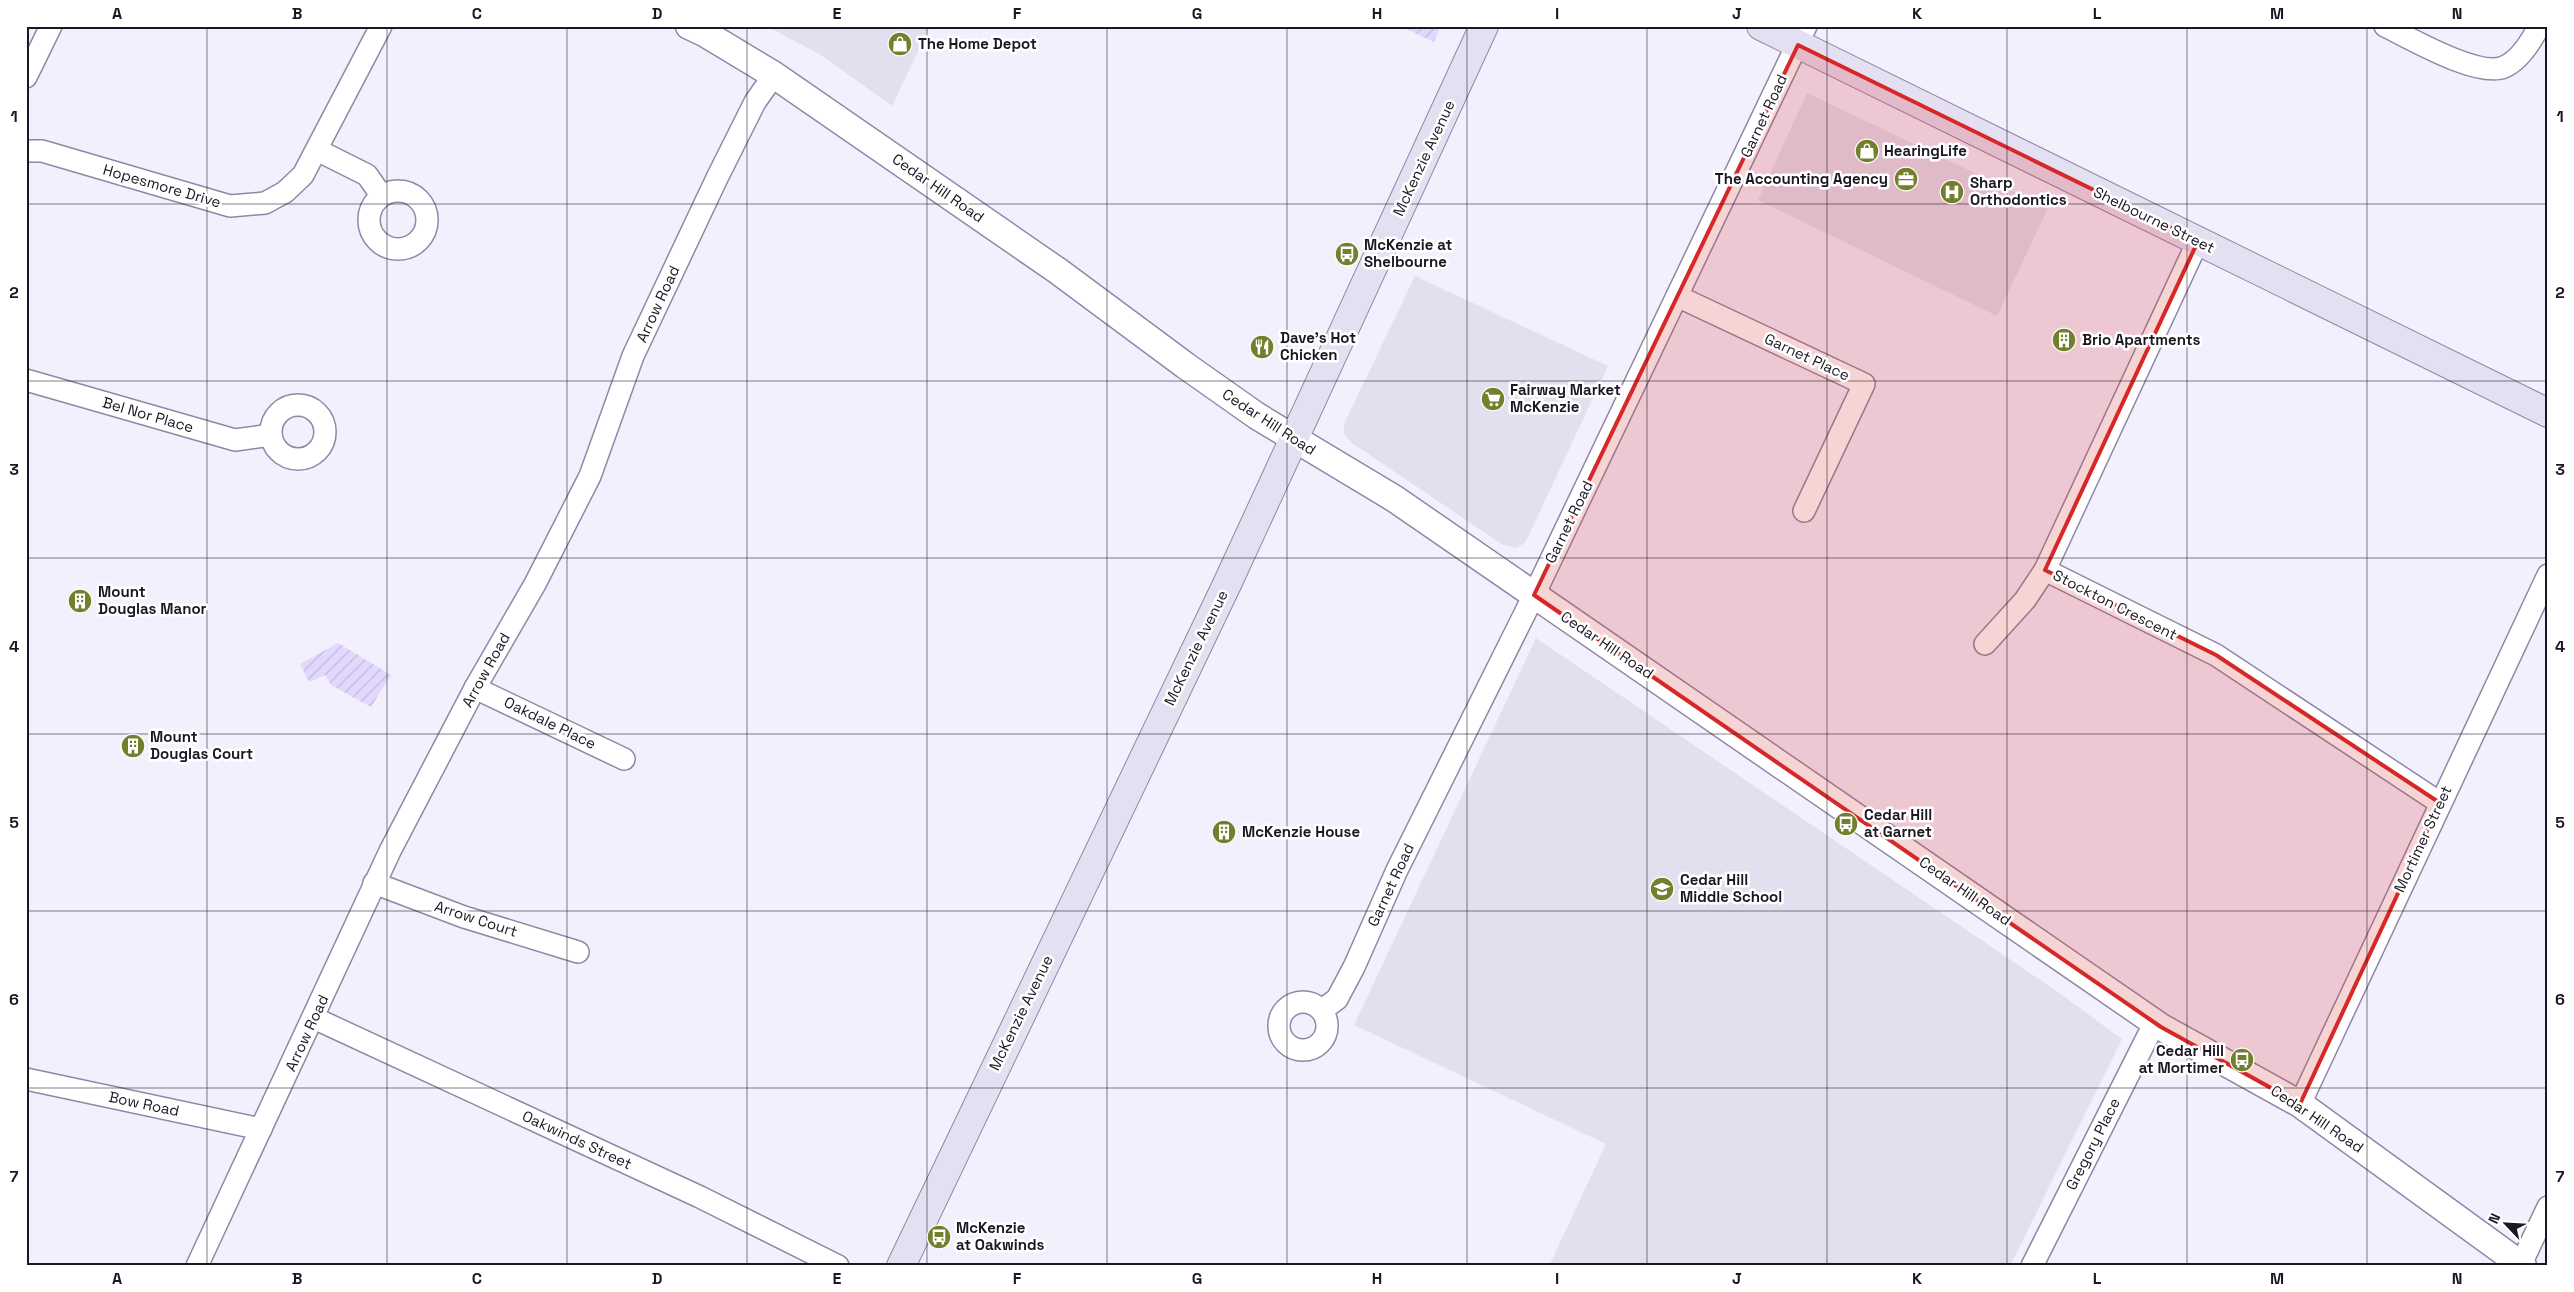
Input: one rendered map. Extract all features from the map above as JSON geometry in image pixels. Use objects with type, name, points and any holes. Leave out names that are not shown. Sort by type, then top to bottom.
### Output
[{"type":"main road","name":"McKenzie Avenue","points":[[901,1266],[1294,437],[1484,26]]},
{"type":"main road","name":"Shelbourne Street","points":[[1761,26],[1802,35],[2198,241],[2548,413]]},
{"type":"street","points":[[26,77],[51,26]]},
{"type":"street","name":"Hopesmore Drive","points":[[26,151],[42,151],[212,202],[248,206],[265,203],[285,192],[303,175],[381,26]]},
{"type":"street","name":"Cedar Hill Road","points":[[688,26],[706,34],[774,75],[1058,271],[1257,416],[1394,499],[2154,1022],[2300,1104],[2522,1265]]},
{"type":"street","points":[[2384,26],[2464,64],[2484,70],[2504,67],[2524,52],[2539,26]]},
{"type":"street","name":"Garnet Road","points":[[1322,1010],[1338,999],[1354,967],[1397,870],[1534,595],[1802,35]]},
{"type":"street","name":"Arrow Road","points":[[197,1266],[314,1018],[374,884],[475,688],[534,584],[590,476],[633,356],[716,178],[755,102],[774,75]]},
{"type":"street","points":[[317,150],[366,175],[381,195]]},
{"type":"street","name":"Stockton Crescent","points":[[2198,241],[2045,570],[2216,655],[2440,804]]},
{"type":"street","name":"Garnet Place","points":[[1677,296],[1864,384],[1804,511]]},
{"type":"street","name":"Bel Nor Place","points":[[26,380],[234,440],[271,436]]},
{"type":"street","points":[[1985,644],[2025,600],[2045,570]]},
{"type":"street","name":"Mortimer Street","points":[[2300,1104],[2548,575]]},
{"type":"street","name":"Oakdale Place","points":[[475,688],[624,759]]},
{"type":"street","name":"Arrow Court","points":[[374,884],[464,917],[578,952]]},
{"type":"street","name":"Oakwinds Street","points":[[314,1018],[700,1197],[838,1266]]},
{"type":"street","name":"Gregory Place","points":[[2032,1266],[2154,1022]]},
{"type":"street","name":"Bow Road","points":[[26,1079],[261,1129]]},
{"type":"street","points":[[2522,1265],[2548,1207]]},
{"type":"highlighted area","points":[[1798,45],[2198,241],[2045,570],[2216,655],[2440,803],[2300,1104],[2161,1027],[1534,595]]},
{"type":"shaded area","points":[[766,26],[930,26],[892,106],[821,55]]},
{"type":"shaded area","points":[[1441,26],[1434,42],[1404,28]]},
{"type":"shaded area","points":[[1807,93],[2048,208],[1997,316],[1758,200]]},
{"type":"shaded area","points":[[1415,276],[1608,366],[1525,543],[1516,548],[1503,545],[1352,443],[1344,434],[1344,424]]},
{"type":"shaded area","name":"Cedar Hill Middle School","points":[[1536,638],[2058,992],[2122,1039],[2010,1266],[1549,1266],[1606,1144],[1354,1025]]},
{"type":"shaded area","points":[[338,643],[391,675],[371,707],[331,685],[325,675],[309,682],[300,664]]},
{"type":"place","name":"The Home Depot","points":[[900,44]]},
{"type":"place","name":"HearingLife","points":[[1867,151]]},
{"type":"place","name":"The Accounting Agency","points":[[1906,179]]},
{"type":"place","name":"Sharp Orthodontics","points":[[1952,192]]},
{"type":"place","name":"McKenzie at Shelbourne","points":[[1347,254]]},
{"type":"place","name":"Brio Apartments","points":[[2064,340]]},
{"type":"place","name":"Dave's Hot Chicken","points":[[1262,347]]},
{"type":"place","name":"Fairway Market McKenzie","points":[[1493,399]]},
{"type":"place","name":"Mount Douglas Manor","points":[[80,601]]},
{"type":"place","name":"Mount Douglas Court","points":[[133,746]]},
{"type":"place","name":"Cedar Hill at Garnet","points":[[1846,824]]},
{"type":"place","name":"McKenzie House","points":[[1224,832]]},
{"type":"place","name":"Cedar Hill Middle School","points":[[1662,889]]},
{"type":"place","name":"Cedar Hill at Mortimer","points":[[2242,1060]]},
{"type":"place","name":"McKenzie at Oakwinds","points":[[939,1237]]}]
